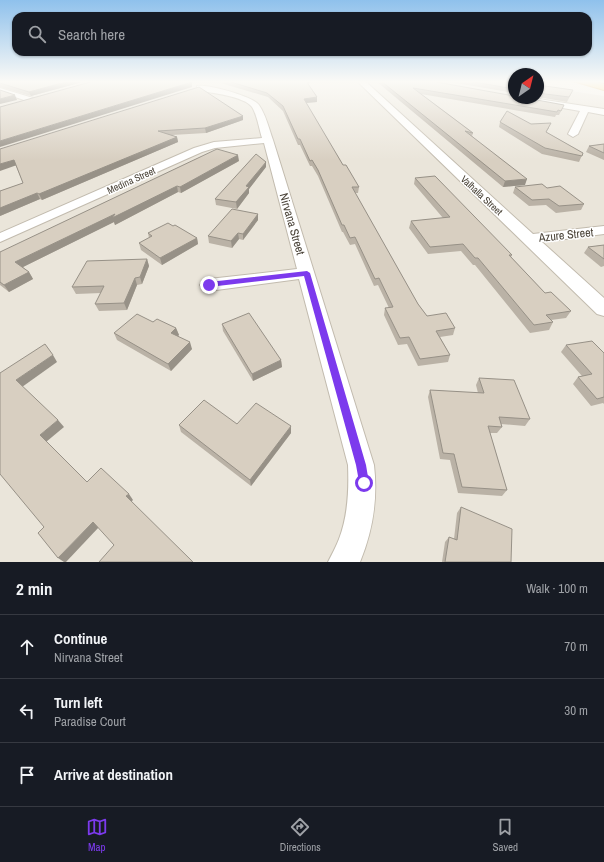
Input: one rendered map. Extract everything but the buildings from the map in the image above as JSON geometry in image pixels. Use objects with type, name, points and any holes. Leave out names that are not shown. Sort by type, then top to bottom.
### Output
[{"type":"street","name":"Nirvana Street","points":[[256,107],[268,140],[307,273],[362,471],[364,483],[360,517],[355,537],[344,562]]},
{"type":"street","name":"Valhalla Street","points":[[387,107],[604,309]]},
{"type":"street","points":[[574,107],[604,112]]},
{"type":"street","points":[[573,134],[585,109]]},
{"type":"street","name":"Medina Street","points":[[0,238],[198,150],[214,145],[268,140]]},
{"type":"street","name":"Azure Street","points":[[528,239],[604,230]]},
{"type":"street","points":[[209,285],[307,273]]},
{"type":"shaded area","points":[[0,107],[604,107],[604,562],[0,562]]},
{"type":"route","points":[[209,285],[307,273],[361,465],[364,483]]}]
